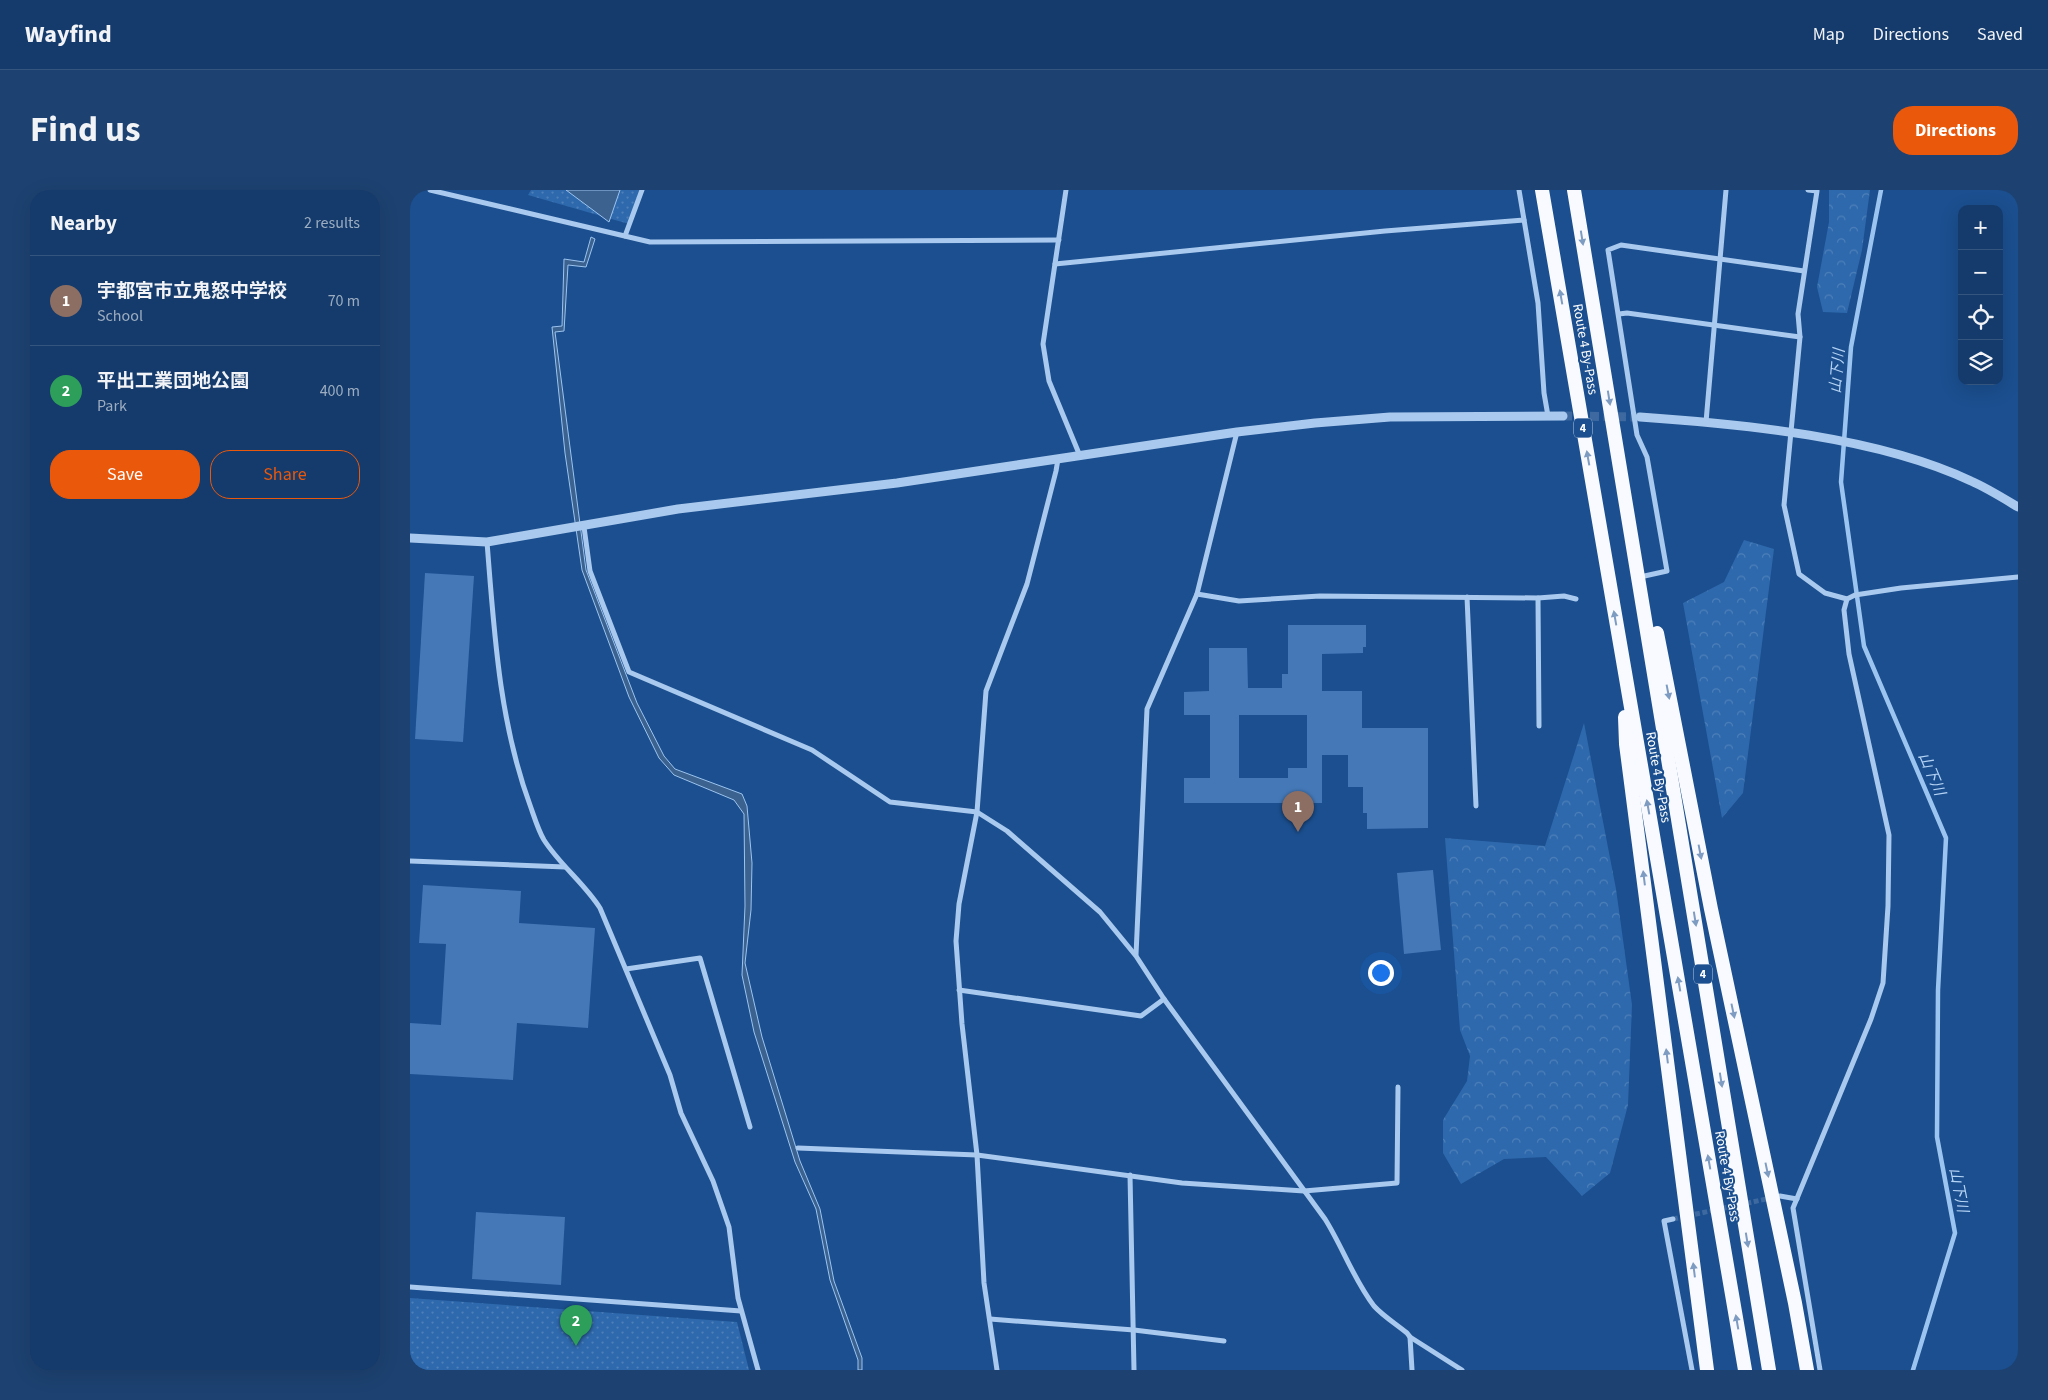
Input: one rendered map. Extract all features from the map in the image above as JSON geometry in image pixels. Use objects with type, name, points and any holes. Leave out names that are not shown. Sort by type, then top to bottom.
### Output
[{"type":"highway","name":"Route 4 By-Pass","points":[[1542,190],[1745,1370]]},
{"type":"highway","name":"Route 4 By-Pass","points":[[1574,190],[1769,1370]]},
{"type":"highway","points":[[1638,578],[1655,624],[1711,908],[1795,1303],[1807,1370]]},
{"type":"highway","points":[[1624,666],[1626,744],[1707,1370]]},
{"type":"street","points":[[430,190],[650,242],[1059,240]]},
{"type":"street","points":[[624,236],[642,190]]},
{"type":"street","points":[[1066,190],[1043,344],[1044,360],[1050,382],[1081,456]]},
{"type":"street","points":[[1519,190],[1538,303],[1544,394],[1548,416]]},
{"type":"street","points":[[1706,422],[1726,190]]},
{"type":"street","points":[[1808,190],[1817,191],[1798,314],[1800,337],[1789,434],[1784,505],[1799,574],[1825,593],[1847,599],[1855,595],[1901,588],[2018,577]]},
{"type":"street","points":[[1055,264],[1375,232],[1524,220]]},
{"type":"street","points":[[1638,578],[1667,571],[1647,457],[1637,435],[1608,250],[1621,245],[1720,257],[1804,270]]},
{"type":"street","points":[[1618,314],[1627,313],[1800,337]]},
{"type":"street","points":[[410,538],[486,542],[678,510],[897,483],[1237,432],[1390,417],[1563,416]]},
{"type":"street","points":[[1640,417],[1706,422],[1826,439],[1906,456],[1971,481],[2018,507]]},
{"type":"street","points":[[1136,956],[1147,708],[1197,594],[1237,432]]},
{"type":"street","points":[[997,1370],[984,1283],[977,1155],[959,990],[956,941],[959,904],[977,812],[986,691],[1026,584],[1058,459]]},
{"type":"street","points":[[584,527],[590,571],[629,672],[812,750],[890,802],[977,812],[1013,836],[1100,912],[1136,956],[1164,999],[1340,1242],[1367,1296],[1376,1308],[1410,1337],[1462,1370]]},
{"type":"street","points":[[486,542],[496,657],[520,776],[543,840],[565,867],[592,895],[600,908],[670,1076],[681,1113],[713,1181],[729,1227],[741,1311],[758,1370]]},
{"type":"street","points":[[1197,594],[1239,601],[1320,596],[1538,598],[1564,596],[1576,599]]},
{"type":"street","points":[[1467,597],[1476,806]]},
{"type":"street","points":[[1538,598],[1539,726]]},
{"type":"street","points":[[1820,1370],[1793,1208],[1871,1019],[1882,983],[1888,906],[1890,835],[1849,654],[1844,610],[1847,599]]},
{"type":"street","points":[[410,861],[565,867]]},
{"type":"street","points":[[626,969],[700,958],[750,1127]]},
{"type":"street","points":[[959,990],[1142,1016],[1164,999]]},
{"type":"street","points":[[798,1148],[977,1155],[1182,1183],[1304,1191],[1397,1184],[1398,1087]]},
{"type":"street","points":[[1130,1175],[1134,1370]]},
{"type":"street","points":[[1780,1196],[1797,1199]]},
{"type":"street","points":[[1673,1219],[1664,1221],[1692,1370]]},
{"type":"street","points":[[410,1288],[741,1311]]},
{"type":"street","points":[[990,1319],[1134,1330],[1224,1341]]},
{"type":"street","points":[[1410,1337],[1412,1370]]},
{"type":"green space","points":[[531,190],[642,190],[629,224],[528,195]]},
{"type":"green space","points":[[1829,190],[1870,190],[1862,250],[1847,313],[1823,312],[1817,287],[1829,222]]},
{"type":"green space","points":[[1744,540],[1774,549],[1743,793],[1722,818],[1683,603],[1724,582]]},
{"type":"green space","points":[[1584,723],[1616,889],[1632,1005],[1628,1105],[1610,1173],[1582,1196],[1546,1157],[1504,1159],[1461,1184],[1443,1153],[1443,1120],[1467,1081],[1470,1056],[1460,1030],[1445,838],[1545,846]]},
{"type":"green space","points":[[410,1298],[737,1322],[749,1370],[410,1370]]},
{"type":"shaded area","points":[[566,190],[620,190],[609,222]]},
{"type":"shaded area","points":[[591,237],[595,239],[586,267],[568,265],[564,331],[555,332],[586,570],[637,703],[664,756],[675,769],[742,794],[747,806],[752,863],[751,910],[745,963],[762,1037],[800,1161],[820,1209],[834,1281],[862,1358],[862,1370],[858,1370],[858,1360],[830,1280],[816,1209],[795,1162],[754,1032],[742,975],[745,906],[744,814],[734,800],[674,775],[659,758],[629,697],[582,570],[565,453],[552,327],[562,326],[564,259],[584,262]]},
{"type":"building","points":[[425,573],[474,576],[463,742],[415,739]]},
{"type":"building","points":[[1288,625],[1366,625],[1366,647],[1363,647],[1363,653],[1322,654],[1322,691],[1362,691],[1362,728],[1428,728],[1428,828],[1367,829],[1367,813],[1363,813],[1363,787],[1348,787],[1348,755],[1322,755],[1322,803],[1184,803],[1184,778],[1210,778],[1210,715],[1184,715],[1184,692],[1209,691],[1209,648],[1247,648],[1248,688],[1282,688],[1282,674],[1288,674]],"holes":[[[1239,715],[1307,715],[1307,768],[1288,768],[1288,778],[1239,778]]]},
{"type":"building","points":[[1433,870],[1441,950],[1404,954],[1397,873]]},
{"type":"building","points":[[423,885],[521,891],[519,923],[595,928],[588,1028],[517,1023],[513,1080],[410,1074],[410,1023],[441,1025],[446,944],[419,943]]},
{"type":"building","points":[[476,1212],[565,1217],[561,1285],[472,1279]]},
{"type":"waterway","name":"山下川","points":[[1881,190],[1851,347],[1841,482],[1864,646],[1946,838],[1938,990],[1937,1137],[1955,1233],[1913,1370]]},
{"type":"tunnel","points":[[1563,416],[1640,417]]},
{"type":"tunnel","points":[[1673,1219],[1771,1198]]},
{"type":"place","name":"宇都宮市立鬼怒中学校","points":[[1298,832]]},
{"type":"place","name":"平出工業団地公園","points":[[576,1346]]}]
